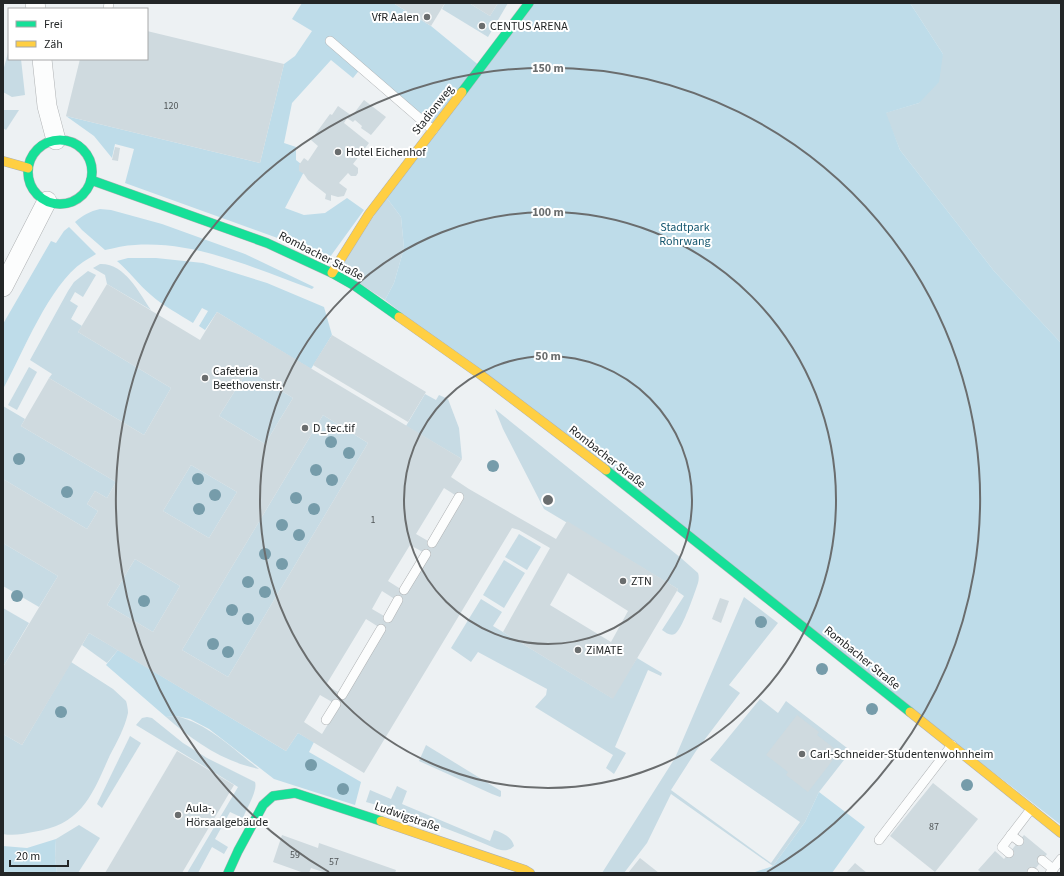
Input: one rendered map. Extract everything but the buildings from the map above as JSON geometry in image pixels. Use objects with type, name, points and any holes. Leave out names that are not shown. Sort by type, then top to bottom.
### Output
[{"type":"main road","name":"Stadionweg","points":[[332,273],[369,214],[529,3]]},
{"type":"main road","points":[[56,140],[66,141],[76,145],[84,151],[89,159],[92,169],[91,180],[88,188],[82,196],[65,204],[47,202],[38,196],[32,188],[28,178],[28,168],[31,158],[38,149],[56,140]]},
{"type":"main road","points":[[3,161],[28,168]]},
{"type":"main road","name":"Rombacher Straße","points":[[91,180],[267,243],[332,273],[355,286],[481,376],[579,450],[748,582],[1061,833]]},
{"type":"main road","name":"Ludwigstraße","points":[[228,873],[263,805],[273,796],[295,793],[530,873]]},
{"type":"street","points":[[42,60],[47,106],[56,140]]},
{"type":"street","points":[[3,287],[47,202]]},
{"type":"lane","points":[[330,41],[433,130]]},
{"type":"lane","points":[[432,543],[459,497]]},
{"type":"lane","points":[[404,590],[426,554]]},
{"type":"lane","points":[[388,618],[398,600]]},
{"type":"lane","points":[[342,694],[381,629]]},
{"type":"lane","points":[[326,720],[336,704]]},
{"type":"lane","points":[[879,840],[952,745]]},
{"type":"lane","points":[[1009,853],[1002,847],[1031,809]]},
{"type":"lane","points":[[1011,835],[1019,841]]},
{"type":"lane","points":[[1042,860],[1052,871],[1061,859]]},
{"type":"shaded area","name":"CENTUS ARENA","points":[[445,3],[469,3],[490,16],[498,3],[508,3],[488,37],[442,9]]},
{"type":"shaded area","points":[[910,3],[1061,3],[1061,343],[994,271],[900,150],[885,113],[919,103],[943,54]]},
{"type":"shaded area","points":[[8,53],[8,60],[21,60],[25,95],[12,97],[3,92],[3,71]]},
{"type":"shaded area","points":[[3,110],[19,110],[6,130],[3,128]]},
{"type":"shaded area","points":[[386,197],[401,217],[404,248],[394,283],[385,300],[339,270]]},
{"type":"shaded area","points":[[100,264],[117,268],[124,274],[136,288],[151,310],[107,284],[105,275],[93,268]]},
{"type":"shaded area","points":[[88,271],[96,275],[83,297],[75,292],[70,301],[78,306],[71,319],[82,326],[78,332],[171,388],[144,435],[49,378],[52,374],[30,360],[68,291],[74,282]]},
{"type":"shaded area","points":[[29,367],[37,372],[17,410],[8,405]]},
{"type":"shaded area","points":[[248,370],[293,398],[265,444],[219,416]]},
{"type":"shaded area","points":[[425,394],[436,400],[439,395],[448,399],[459,428],[462,459],[406,426]]},
{"type":"shaded area","points":[[3,406],[25,419],[21,426],[116,482],[107,498],[95,491],[87,504],[98,511],[87,529],[3,479]]},
{"type":"shaded area","points":[[495,409],[698,573],[698,583],[692,601],[682,624],[676,633],[671,635],[662,630],[684,596],[677,591],[678,589],[544,509],[503,429]]},
{"type":"shaded area","points":[[323,415],[368,443],[228,677],[182,650]]},
{"type":"shaded area","points":[[191,465],[237,492],[209,538],[163,511]]},
{"type":"shaded area","points":[[519,534],[541,547],[527,570],[505,557]]},
{"type":"shaded area","points":[[3,543],[58,576],[39,607],[3,586]]},
{"type":"shaded area","points":[[135,559],[180,586],[153,632],[107,605]]},
{"type":"shaded area","points":[[504,560],[525,573],[504,608],[483,595]]},
{"type":"shaded area","points":[[744,597],[778,623],[729,685],[740,693],[696,751],[671,790],[771,863],[800,822],[710,760],[760,699],[778,713],[786,701],[851,751],[819,792],[805,822],[773,866],[671,794],[647,843],[624,873],[602,873],[675,758]]},
{"type":"shaded area","points":[[481,599],[502,612],[493,626],[612,698],[637,658],[662,673],[661,676],[648,670],[615,747],[626,753],[614,774],[606,768],[613,755],[535,707],[546,695],[547,689],[478,652],[471,662],[451,648]]},
{"type":"shaded area","points":[[3,608],[29,623],[3,667]]},
{"type":"shaded area","points":[[89,633],[118,650],[107,663],[82,645]]},
{"type":"shaded area","points":[[71,662],[113,689],[126,701],[128,713],[123,729],[91,795],[74,815],[63,823],[50,828],[29,833],[10,835],[3,834],[3,734],[22,745]]},
{"type":"shaded area","points":[[176,716],[210,731],[259,769],[246,766],[221,756],[198,742],[166,717]]},
{"type":"shaded area","points":[[142,718],[152,718],[183,743],[207,758],[255,782],[255,790],[243,818],[230,812],[215,839],[228,847],[224,854],[212,847],[198,873],[187,873],[238,787],[136,725]]},
{"type":"shaded area","points":[[130,736],[141,743],[102,808],[97,804]]},
{"type":"shaded area","points":[[426,745],[501,791],[501,796],[492,794],[419,761]]},
{"type":"shaded area","points":[[397,786],[407,791],[402,804],[490,841],[494,830],[497,831],[509,838],[514,846],[506,850],[497,849],[432,823],[366,802],[370,790],[391,799]]},
{"type":"shaded area","points":[[79,825],[100,838],[78,873],[57,873],[55,858],[56,839]]},
{"type":"green space","points":[[302,3],[393,3],[431,26],[481,67],[433,130],[361,68],[353,78],[331,60],[292,103],[284,143],[296,147],[296,160],[306,168],[285,208],[304,215],[325,213],[347,198],[364,210],[330,257],[125,183],[134,149],[115,144],[112,158],[94,136],[66,116],[260,163],[284,64],[295,56],[312,31],[292,19]]},
{"type":"green space","name":"Stadtpark Rohrwang","points":[[533,3],[910,3],[943,54],[939,82],[919,103],[886,113],[900,150],[994,271],[1061,343],[1061,825],[385,300],[394,283],[404,248],[401,217],[386,197]]},
{"type":"green space","points":[[100,209],[111,210],[162,224],[245,254],[314,287],[312,289],[248,265],[181,247],[135,245],[105,250],[75,222],[86,214]]},
{"type":"green space","points":[[69,227],[96,254],[83,262],[59,286],[38,321],[3,389],[3,324],[51,241],[56,243],[64,231]]},
{"type":"green space","points":[[128,258],[156,258],[203,263],[267,283],[324,307],[332,335],[311,369],[217,312],[205,330],[199,326],[208,311],[202,308],[193,323],[166,306],[147,291],[117,261]]},
{"type":"green space","points":[[118,650],[286,751],[298,733],[314,742],[309,752],[361,782],[355,805],[274,779],[209,729],[190,719],[176,716],[166,717],[106,665]]},
{"type":"green space","points":[[819,792],[865,827],[832,873],[752,873],[773,866],[805,822]]},
{"type":"green space","points":[[56,839],[55,858],[57,873],[3,873],[3,846],[27,848]]},
{"type":"traffic: fast","points":[[462,92],[529,3]]},
{"type":"traffic: fast","points":[[60,140],[78,146],[86,154],[92,172],[86,190],[78,198],[60,204],[42,198],[34,190],[28,172],[34,154],[42,146],[60,140]]},
{"type":"traffic: fast","points":[[91,180],[267,243],[332,273],[355,286],[399,317]]},
{"type":"traffic: fast","points":[[606,470],[910,712]]},
{"type":"traffic: fast","points":[[228,873],[263,805],[273,796],[295,793],[381,821]]},
{"type":"traffic: slow","points":[[332,273],[369,214],[462,92]]},
{"type":"traffic: slow","points":[[3,161],[28,168]]},
{"type":"traffic: slow","points":[[399,317],[481,375],[606,470]]},
{"type":"traffic: slow","points":[[910,712],[1061,833]]},
{"type":"traffic: slow","points":[[381,821],[530,873]]},
{"type":"place","name":"VfR Aalen","points":[[427,17]]},
{"type":"place","name":"CENTUS ARENA","points":[[482,26]]},
{"type":"place","name":"Hotel Eichenhof","points":[[338,152]]},
{"type":"place","name":"Cafeteria Beethovenstr.","points":[[205,378]]},
{"type":"place","name":"D_tec.tif","points":[[305,428]]},
{"type":"place","name":"ZTN","points":[[623,581]]},
{"type":"place","name":"ZiMATE","points":[[578,650]]},
{"type":"place","name":"Carl-Schneider-Studentenwohnheim","points":[[802,754]]},
{"type":"place","name":"Aula-, Hörsaalgebäude","points":[[178,815]]}]
